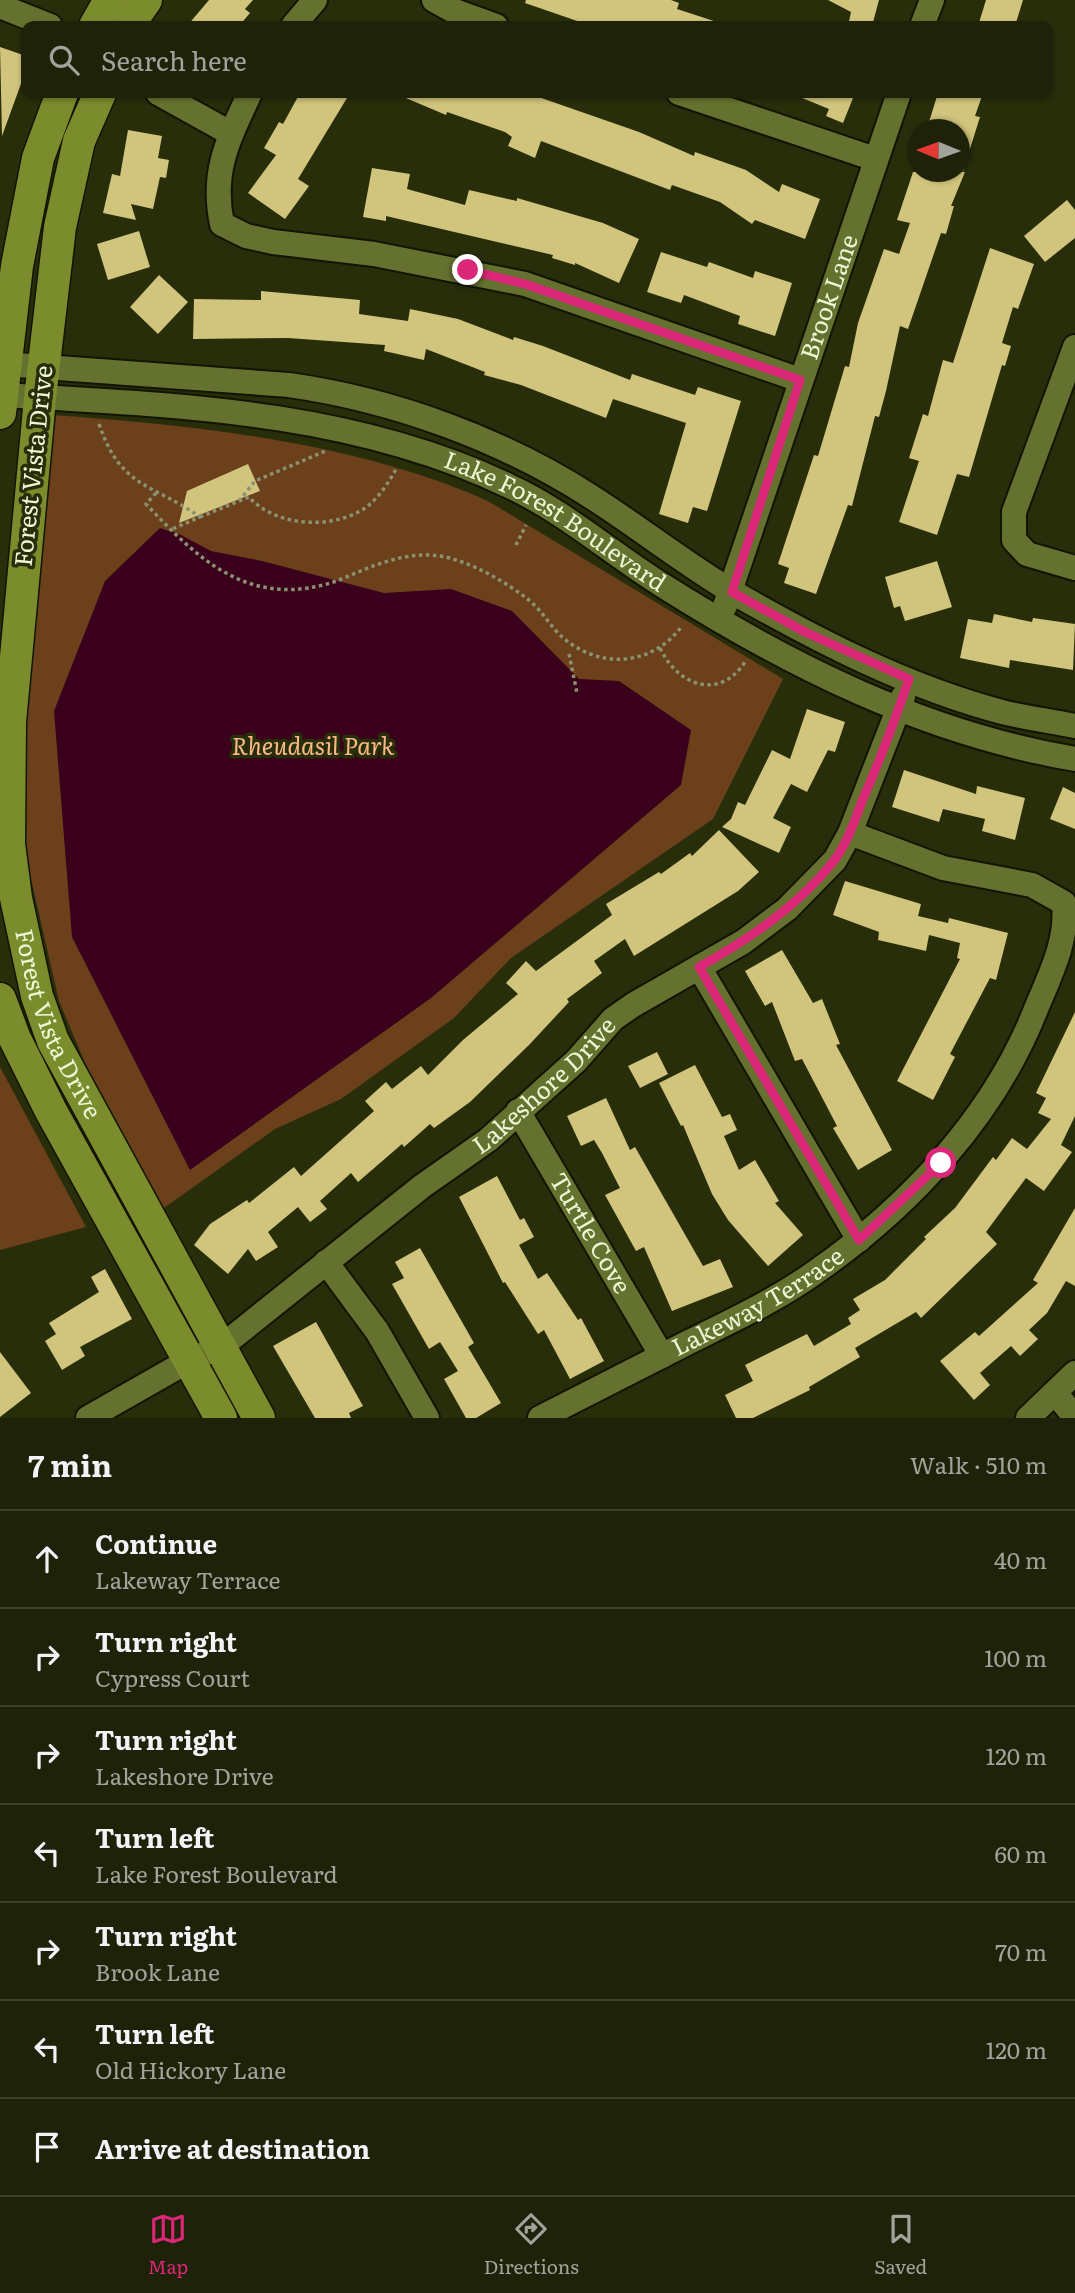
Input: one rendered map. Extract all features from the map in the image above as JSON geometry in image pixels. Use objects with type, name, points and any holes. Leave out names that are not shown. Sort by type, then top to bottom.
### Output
[{"type":"main road","points":[[98,21],[110,0]]},
{"type":"main road","points":[[131,21],[146,0]]},
{"type":"main road","name":"Forest Vista Drive","points":[[1,404],[18,266],[38,158],[60,98]]},
{"type":"main road","name":"Forest Vista Drive","points":[[98,98],[79,141],[60,227],[9,722],[9,844],[16,898],[37,996],[53,1041],[259,1418]]},
{"type":"main road","name":"Forest Vista Drive","points":[[0,999],[15,1039],[51,1111],[221,1418]]},
{"type":"street","points":[[297,21],[315,0]]},
{"type":"street","points":[[435,0],[452,10],[482,21]]},
{"type":"street","points":[[924,21],[932,0]]},
{"type":"street","points":[[0,6],[38,21]]},
{"type":"street","points":[[167,98],[230,134]]},
{"type":"street","points":[[248,98],[230,134],[220,164],[216,196],[222,224],[246,236],[274,242],[374,254],[525,284],[800,380]]},
{"type":"street","points":[[694,98],[875,159]]},
{"type":"street","name":"Brook Lane","points":[[718,620],[732,592],[800,380],[896,98]]},
{"type":"street","points":[[1075,347],[1014,512],[1013,540],[1027,554],[1075,568]]},
{"type":"street","name":"Lake Forest Boulevard","points":[[4,365],[42,383],[296,420],[433,454],[513,487],[718,620],[799,665],[899,710],[967,736],[1075,759]]},
{"type":"street","name":"Lake Forest Boulevard","points":[[1,404],[42,383],[223,378],[334,391],[421,416],[549,472],[589,495],[732,592],[805,632],[909,679],[1002,712],[1075,726]]},
{"type":"street","name":"Lakeshore Drive","points":[[88,1418],[188,1361],[222,1346],[326,1262],[488,1140],[576,1061],[613,1019],[743,942],[787,909],[835,860],[850,833],[909,679]]},
{"type":"street","name":"Lakeway Terrace","points":[[540,1418],[764,1304],[816,1272],[859,1240],[941,1163],[998,1085],[1027,1033],[1063,940],[1066,918],[1064,903],[1032,885],[943,868],[850,833]]},
{"type":"street","points":[[699,967],[859,1240]]},
{"type":"street","name":"Turtle Cove","points":[[518,1111],[662,1356]]},
{"type":"street","points":[[326,1262],[377,1331],[427,1418]]},
{"type":"street","points":[[1028,1418],[1075,1373]]},
{"type":"street","points":[[1056,1394],[1075,1417]]},
{"type":"path","points":[[99,421],[123,469],[156,493],[180,503],[201,517]]},
{"type":"path","points":[[239,501],[256,481],[328,450]]},
{"type":"path","points":[[170,530],[249,497],[258,507],[292,521],[327,522],[365,508],[396,470]]},
{"type":"path","points":[[156,493],[146,504],[204,562],[237,581],[282,589],[323,585],[411,555],[456,559],[521,593],[559,634],[600,659],[633,659],[660,649],[682,626]]},
{"type":"path","points":[[516,545],[526,525]]},
{"type":"path","points":[[660,649],[672,671],[694,683],[709,685],[723,681],[737,673],[745,662]]},
{"type":"path","points":[[569,654],[577,693]]},
{"type":"green space","name":"Rheudasil Park","points":[[52,415],[162,424],[274,440],[329,450],[437,481],[488,501],[783,679],[713,819],[511,958],[454,1018],[341,1099],[275,1129],[164,1208],[91,1077],[59,1001],[18,822]]},
{"type":"green space","points":[[0,1067],[86,1227],[0,1250]]},
{"type":"shaded area","name":"Rheudasil Park","points":[[160,528],[179,534],[211,551],[262,561],[384,593],[451,589],[512,611],[579,679],[619,681],[691,730],[681,785],[431,998],[190,1170],[72,937],[54,711],[105,581]]},
{"type":"building","points":[[209,0],[253,0],[245,9],[250,13],[243,21],[191,21]]},
{"type":"building","points":[[526,0],[671,0],[679,3],[677,9],[714,21],[577,21],[525,3]]},
{"type":"building","points":[[828,0],[879,0],[873,21],[849,21],[851,12]]},
{"type":"building","points":[[986,0],[1023,0],[1017,21],[980,21]]},
{"type":"building","points":[[0,47],[21,54],[21,84],[2,136]]},
{"type":"building","points":[[297,98],[347,98],[298,179],[309,186],[285,219],[248,193],[276,155],[264,148],[279,122],[283,124]]},
{"type":"building","points":[[406,98],[541,98],[639,132],[694,156],[695,152],[746,170],[779,192],[782,184],[820,199],[805,239],[755,220],[752,224],[720,202],[672,185],[670,190],[541,141],[535,158],[508,146],[512,137],[505,132],[447,112],[446,115]]},
{"type":"building","points":[[802,98],[853,98],[843,123],[826,116],[829,109]]},
{"type":"building","points":[[936,98],[981,98],[975,116],[980,117],[970,149],[970,119],[930,119]]},
{"type":"building","points":[[128,130],[162,136],[158,158],[169,160],[166,178],[160,177],[153,209],[131,204],[136,220],[103,213],[112,174],[120,176]]},
{"type":"building","points":[[372,168],[410,174],[407,189],[465,205],[469,190],[517,201],[517,198],[603,223],[639,239],[619,283],[575,263],[552,258],[553,255],[386,216],[386,221],[363,217]]},
{"type":"building","points":[[910,182],[961,182],[951,206],[954,206],[946,234],[941,233],[908,329],[900,326],[886,391],[879,417],[875,416],[852,506],[848,505],[816,594],[784,583],[789,568],[778,564],[814,455],[818,456],[845,366],[849,367],[858,323],[884,249],[899,254],[910,223],[897,220]]},
{"type":"building","points":[[1067,200],[1075,210],[1075,238],[1045,262],[1024,236]]},
{"type":"building","points":[[139,231],[150,267],[108,280],[97,244]]},
{"type":"building","points":[[990,248],[1034,264],[1018,309],[1013,307],[1002,343],[1011,346],[1005,366],[1002,365],[969,477],[957,474],[937,535],[899,522],[919,461],[909,458],[923,414],[928,416],[943,360],[953,363]]},
{"type":"building","points":[[661,252],[707,267],[709,262],[753,278],[755,271],[792,283],[775,336],[738,324],[740,316],[684,295],[681,303],[647,292]]},
{"type":"building","points":[[159,275],[188,302],[158,334],[130,307]]},
{"type":"building","points":[[261,291],[360,300],[359,314],[408,321],[410,309],[458,319],[513,340],[514,337],[543,346],[630,380],[632,374],[695,395],[698,387],[741,401],[707,511],[693,507],[688,523],[659,514],[686,423],[613,399],[606,418],[521,385],[484,375],[485,372],[426,349],[424,360],[384,351],[385,345],[288,338],[193,339],[194,299],[261,300]]},
{"type":"building","points":[[248,464],[260,491],[179,523],[187,491]]},
{"type":"building","points":[[937,561],[952,607],[905,621],[900,606],[894,608],[885,577]]},
{"type":"building","points":[[994,614],[1032,622],[1033,618],[1075,624],[1073,670],[1010,660],[1009,668],[960,658],[968,619],[992,623]]},
{"type":"building","points":[[807,709],[845,722],[835,752],[828,750],[807,792],[791,784],[773,818],[791,827],[779,853],[722,827],[731,819],[738,802],[745,805],[772,750],[790,759]]},
{"type":"building","points":[[904,770],[976,794],[977,786],[1025,798],[1015,840],[982,831],[985,819],[943,809],[939,822],[892,807]]},
{"type":"building","points":[[1063,787],[1075,793],[1075,829],[1050,819]]},
{"type":"building","points":[[719,830],[759,872],[738,891],[634,956],[625,939],[594,961],[602,973],[567,999],[569,1002],[529,1045],[470,1102],[434,1128],[430,1124],[404,1147],[402,1144],[358,1182],[351,1173],[320,1201],[327,1209],[310,1222],[298,1207],[268,1232],[278,1247],[256,1261],[248,1249],[228,1274],[194,1245],[210,1224],[247,1200],[249,1203],[294,1167],[301,1176],[374,1111],[365,1101],[386,1082],[392,1089],[421,1066],[428,1075],[463,1040],[518,994],[506,983],[526,961],[536,971],[612,915],[606,904],[659,872],[661,874],[690,853],[692,856]]},
{"type":"building","points":[[845,881],[921,904],[918,916],[948,923],[949,918],[1008,933],[996,980],[990,978],[950,1054],[955,1057],[933,1100],[897,1081],[960,959],[957,958],[960,943],[929,935],[926,951],[878,940],[879,932],[833,915]]},
{"type":"building","points":[[782,950],[813,1003],[822,999],[840,1044],[836,1045],[892,1150],[858,1170],[833,1128],[837,1126],[802,1059],[795,1061],[772,1002],[765,1006],[745,971]]},
{"type":"building","points":[[1075,1012],[1075,1116],[1061,1145],[1072,1152],[1044,1191],[1026,1178],[986,1232],[997,1244],[921,1318],[916,1312],[855,1348],[860,1357],[809,1387],[810,1390],[753,1418],[736,1418],[725,1395],[753,1381],[745,1365],[807,1334],[814,1346],[851,1324],[848,1318],[860,1310],[853,1299],[885,1280],[926,1239],[924,1237],[955,1208],[993,1157],[996,1160],[1012,1138],[1027,1149],[1051,1119],[1038,1113],[1046,1098],[1036,1093]]},
{"type":"building","points":[[657,1052],[668,1074],[640,1088],[628,1066]]},
{"type":"building","points":[[695,1065],[722,1117],[730,1114],[737,1130],[724,1136],[739,1170],[755,1160],[779,1201],[775,1203],[803,1235],[768,1266],[728,1220],[712,1194],[683,1125],[681,1126],[659,1083]]},
{"type":"building","points":[[606,1098],[630,1150],[635,1147],[703,1266],[720,1259],[733,1287],[672,1311],[644,1247],[636,1251],[605,1195],[620,1188],[602,1153],[594,1140],[581,1146],[567,1116]]},
{"type":"building","points":[[497,1176],[520,1220],[524,1218],[534,1237],[519,1245],[538,1279],[547,1273],[578,1320],[581,1318],[604,1361],[570,1379],[544,1330],[538,1334],[505,1282],[503,1283],[459,1197]]},
{"type":"building","points":[[1075,1208],[1075,1286],[1066,1281],[1047,1313],[1029,1330],[1038,1339],[1020,1356],[1011,1346],[980,1373],[990,1385],[974,1400],[940,1361],[975,1332],[979,1336],[1038,1283],[1033,1280]]},
{"type":"building","points":[[420,1248],[474,1343],[468,1347],[501,1403],[476,1418],[466,1418],[444,1379],[458,1371],[440,1342],[429,1349],[392,1284],[404,1278],[395,1262]]},
{"type":"building","points":[[105,1269],[132,1319],[80,1347],[85,1356],[62,1370],[45,1341],[56,1334],[49,1323],[99,1292],[91,1277]]},
{"type":"building","points":[[316,1322],[363,1406],[349,1413],[351,1418],[315,1418],[273,1346]]},
{"type":"building","points":[[0,1352],[31,1393],[0,1417]]},
{"type":"route","points":[[468,270],[525,284],[800,380],[732,592],[805,632],[909,679],[896,719],[850,833],[835,860],[787,909],[743,942],[699,967],[859,1240],[941,1163]]}]
